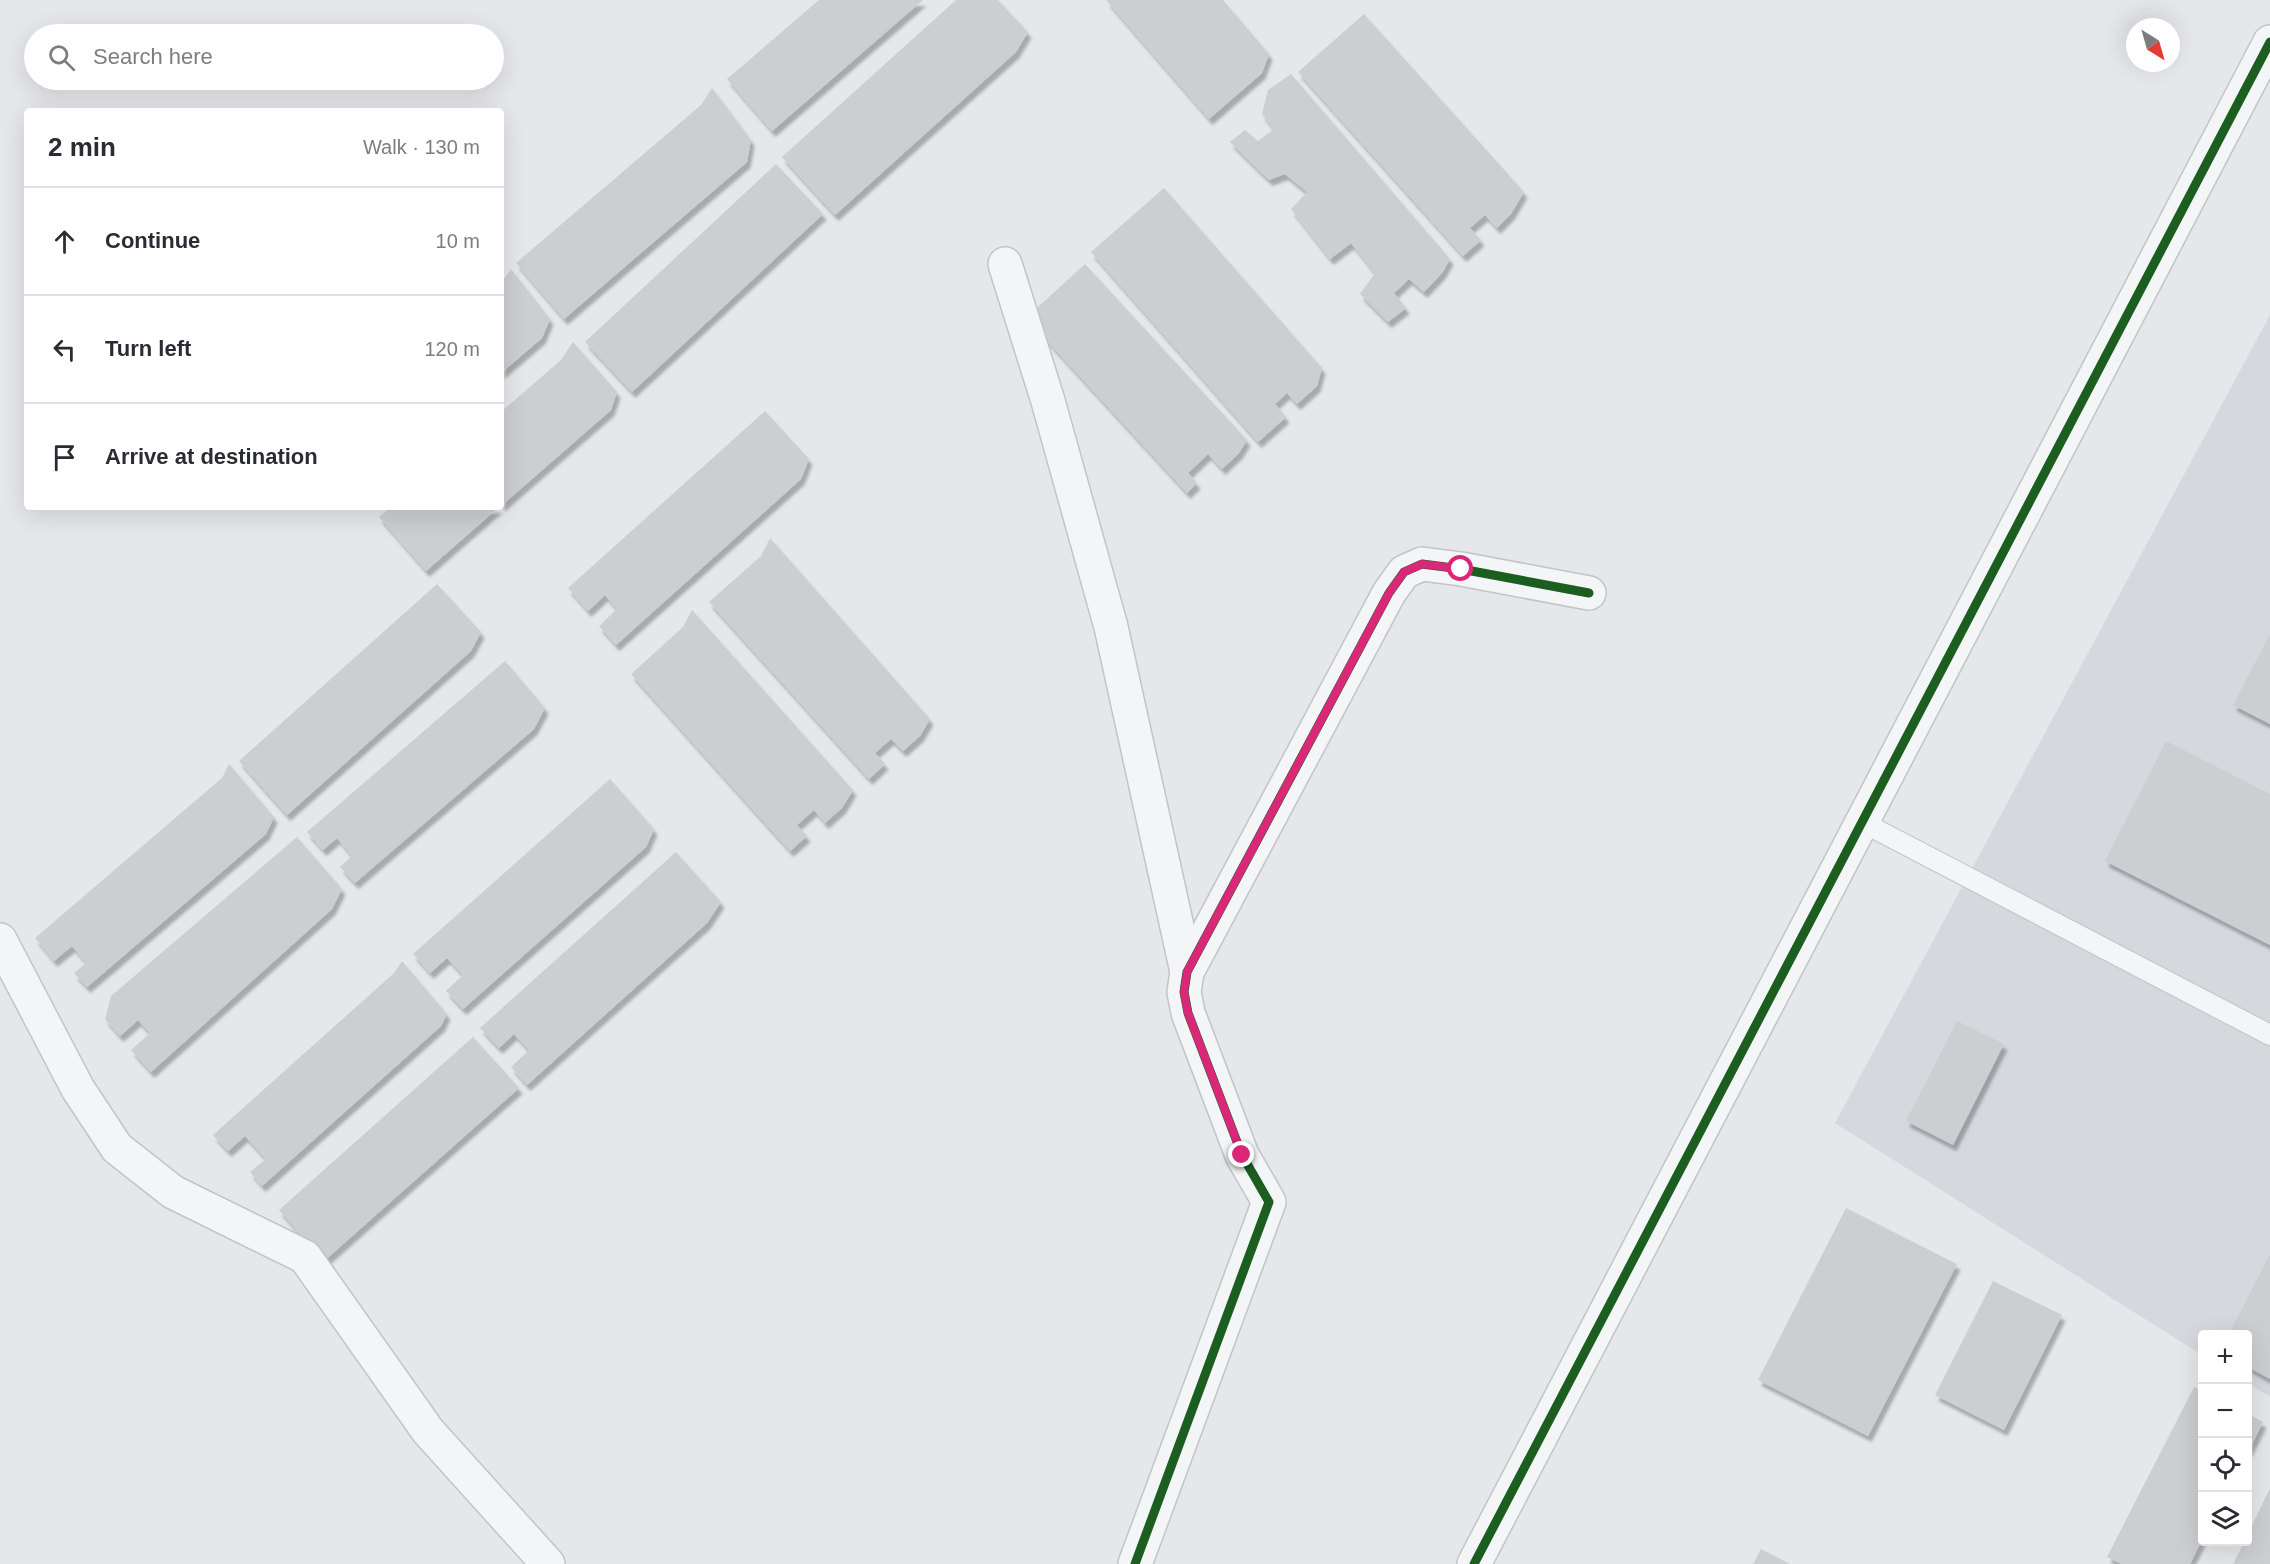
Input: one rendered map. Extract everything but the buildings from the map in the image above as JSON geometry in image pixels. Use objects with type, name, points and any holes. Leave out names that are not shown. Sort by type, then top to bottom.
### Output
[{"type":"street","points":[[1474,1564],[2270,42]]},
{"type":"street","points":[[1005,264],[1048,401],[1111,627],[1187,972]]},
{"type":"street","points":[[1135,1564],[1269,1202],[1242,1155],[1188,1013],[1184,992],[1187,972],[1389,593],[1404,572],[1422,564],[1589,593]]},
{"type":"street","points":[[0,940],[78,1089],[117,1148],[173,1192],[305,1257],[428,1431],[548,1564]]},
{"type":"lane","points":[[1862,822],[2270,1035]]},
{"type":"shaded area","points":[[2270,315],[2270,1397],[2252,1386],[2252,1330],[2198,1330],[2198,1352],[1835,1123]]},
{"type":"cycle path","points":[[1474,1564],[2270,42]]},
{"type":"cycle path","points":[[1135,1564],[1269,1202],[1242,1155],[1188,1013],[1184,992],[1187,972],[1389,593],[1404,572],[1422,564],[1589,593]]},
{"type":"route","points":[[1242,1155],[1188,1013],[1184,992],[1187,972],[1389,593],[1404,572],[1422,564],[1461,569]]}]
